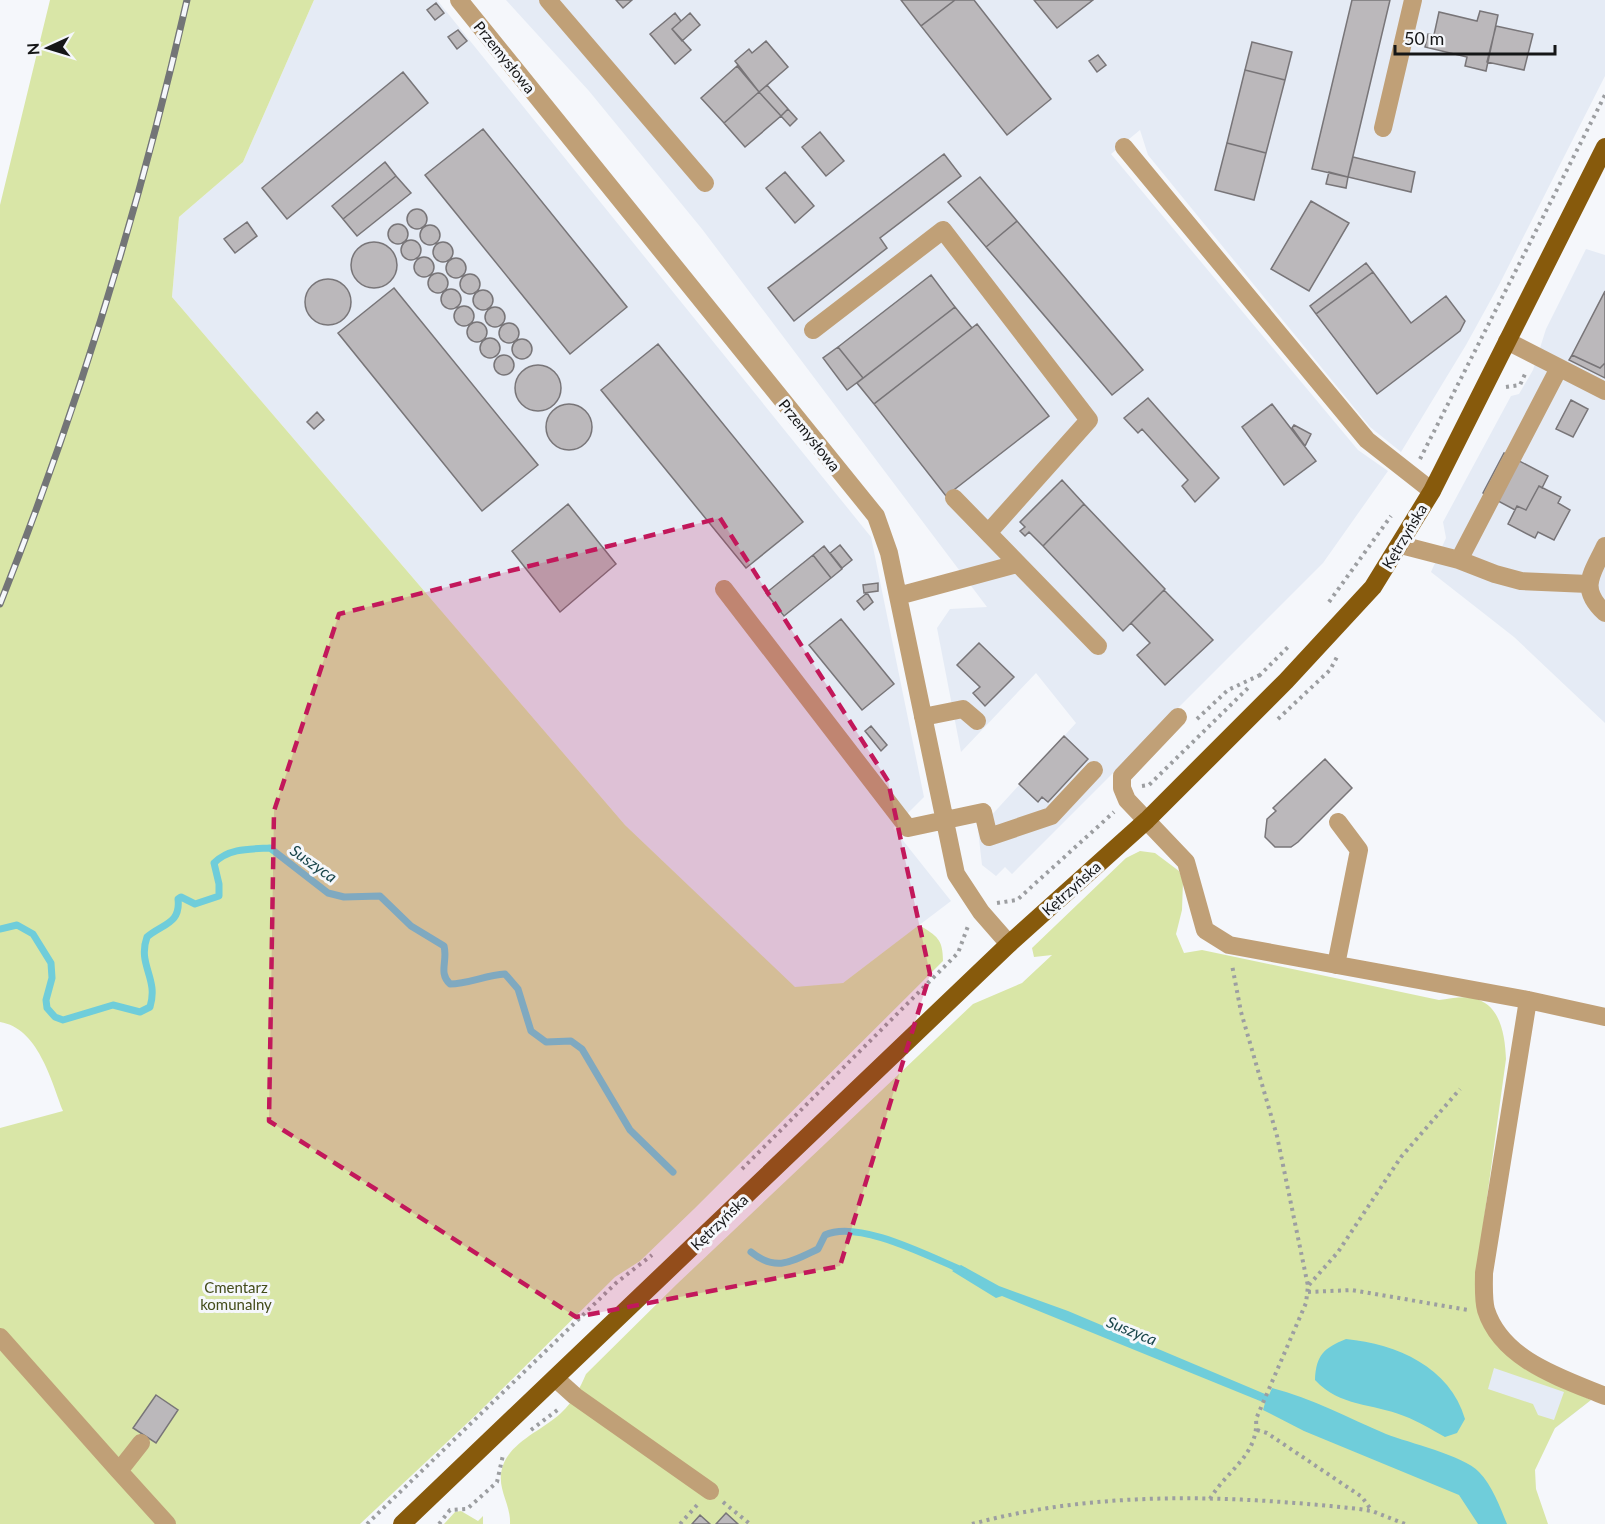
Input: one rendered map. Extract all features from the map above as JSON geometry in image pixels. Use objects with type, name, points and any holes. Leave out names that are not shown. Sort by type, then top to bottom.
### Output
[{"type":"main road","name":"Kętrzyńska","points":[[402,1524],[1009,944],[1147,820],[1328,638],[1373,587],[1401,545],[1432,491],[1605,147]]},
{"type":"street","name":"Przemysłowa","points":[[459,0],[876,516],[889,553],[956,874],[981,912],[1009,944]]},
{"type":"street","points":[[548,0],[705,183]]},
{"type":"street","points":[[1383,128],[1413,0]]},
{"type":"street","points":[[1124,147],[1367,440],[1432,491]]},
{"type":"street","points":[[813,330],[943,231],[1089,420],[988,533]]},
{"type":"street","points":[[1507,341],[1605,391]]},
{"type":"street","points":[[1459,560],[1559,368]]},
{"type":"street","points":[[954,498],[1098,646]]},
{"type":"street","points":[[1401,545],[1459,560],[1521,581],[1588,584]]},
{"type":"street","points":[[1605,546],[1588,584],[1592,598],[1605,613]]},
{"type":"street","points":[[898,596],[1017,564]]},
{"type":"street","points":[[724,589],[908,828],[983,812],[989,837],[1051,816],[1094,770]]},
{"type":"street","points":[[923,717],[963,709],[977,721]]},
{"type":"street","points":[[1178,717],[1122,776],[1122,788],[1127,800],[1186,862],[1205,930],[1229,945],[1528,1000],[1605,1017]]},
{"type":"street","points":[[1336,965],[1359,850],[1338,822]]},
{"type":"street","points":[[1528,1000],[1484,1273],[1488,1314],[1503,1342],[1550,1374],[1605,1396]]},
{"type":"street","points":[[0,1337],[167,1524]]},
{"type":"street","points":[[555,1378],[575,1396],[710,1491]]},
{"type":"street","points":[[119,1471],[141,1443]]},
{"type":"path","points":[[1414,476],[1605,95]]},
{"type":"path","points":[[1324,609],[1394,512]]},
{"type":"path","points":[[738,1173],[958,953],[970,923],[981,912],[994,904],[1017,900],[1127,800],[1138,786],[1149,784],[1292,642]]},
{"type":"path","points":[[1210,1498],[1248,1453],[1257,1430],[1256,1419],[1284,1357],[1308,1292],[1276,1136],[1240,1012],[1229,945]]},
{"type":"path","points":[[1308,1286],[1338,1252],[1401,1158],[1460,1089]]},
{"type":"path","points":[[368,1524],[616,1282],[641,1266],[657,1250]]},
{"type":"path","points":[[1308,1292],[1352,1290],[1488,1314]]},
{"type":"path","points":[[529,1432],[542,1420]]},
{"type":"path","points":[[1257,1430],[1267,1433],[1362,1497],[1372,1511]]},
{"type":"path","points":[[439,1524],[450,1510],[467,1509],[497,1482],[502,1456],[509,1449]]},
{"type":"path","points":[[680,1524],[710,1491],[750,1524]]},
{"type":"path","points":[[972,1524],[1036,1509],[1106,1501],[1210,1498],[1301,1503],[1372,1511],[1405,1524]]},
{"type":"highlighted area","points":[[720,518],[888,781],[930,974],[840,1266],[576,1317],[269,1121],[274,811],[339,614]]},
{"type":"shaded area","points":[[314,0],[437,0],[871,537],[924,797],[893,828],[951,901],[843,983],[795,988],[625,825],[172,297],[179,217],[243,162]]},
{"type":"shaded area","points":[[506,0],[1605,0],[1605,76],[1499,285],[1466,345],[1401,452],[1370,427],[1148,155],[1140,130],[1111,154],[1358,450],[1388,471],[1323,563],[1012,874],[1005,867],[996,876],[982,865],[978,830],[1076,723],[1036,673],[961,752],[937,628],[950,609],[987,607],[702,229],[589,91]]},
{"type":"shaded area","points":[[1586,249],[1605,255],[1605,723],[1514,637],[1431,572],[1446,538],[1443,522],[1511,396],[1519,394],[1533,370],[1546,329]]},
{"type":"shaded area","points":[[1481,1362],[1591,1400],[1502,1470]]},
{"type":"green space","name":"Cmentarz komunalny","points":[[50,0],[314,0],[243,162],[179,217],[172,297],[625,825],[795,987],[843,983],[919,925],[935,935],[942,948],[943,961],[694,1209],[640,1261],[615,1277],[479,1412],[360,1524],[0,1524],[0,1128],[63,1111],[48,1071],[33,1045],[13,1026],[0,1022],[0,205]]},
{"type":"green space","points":[[1140,851],[1155,853],[1179,871],[1183,881],[1182,910],[1176,934],[1184,953],[1202,950],[1439,1000],[1472,998],[1482,1001],[1495,1013],[1500,1022],[1506,1059],[1476,1278],[1491,1334],[1497,1346],[1530,1372],[1591,1400],[1555,1428],[1535,1470],[1536,1489],[1548,1524],[510,1524],[501,1474],[504,1463],[516,1446],[561,1413],[576,1395],[586,1374],[677,1284],[973,1004],[1022,983],[1052,955],[1034,957],[1032,948],[1126,858]],"holes":[[[1494,1368],[1564,1392],[1554,1420],[1538,1415],[1533,1404],[1488,1389]]]},
{"type":"green space","points":[[461,1511],[478,1521],[483,1516],[483,1524],[444,1524],[455,1512]]},
{"type":"water","points":[[961,1265],[999,1286],[1068,1311],[1265,1394],[1269,1395],[1272,1388],[1287,1392],[1386,1434],[1461,1460],[1484,1477],[1507,1524],[1478,1524],[1459,1495],[1304,1431],[1263,1410],[1265,1403],[1002,1296],[996,1298],[952,1271]]},
{"type":"water","points":[[1346,1339],[1384,1346],[1419,1361],[1434,1372],[1458,1401],[1465,1419],[1457,1433],[1445,1437],[1409,1418],[1346,1400],[1325,1389],[1315,1380],[1319,1358],[1327,1349]]},
{"type":"building","points":[[616,0],[632,0],[623,8]]},
{"type":"building","points":[[901,0],[955,0],[921,26]]},
{"type":"building","points":[[955,0],[974,0],[1051,99],[1007,135],[921,26]]},
{"type":"building","points":[[1034,0],[1093,0],[1057,28]]},
{"type":"building","points":[[1352,0],[1390,0],[1348,177],[1312,169]]},
{"type":"building","points":[[436,3],[444,13],[435,20],[427,10]]},
{"type":"building","points":[[1480,11],[1498,15],[1486,71],[1465,66],[1467,57],[1425,47],[1428,34],[1434,35],[1439,12],[1477,21]]},
{"type":"building","points":[[675,13],[681,21],[672,29],[691,50],[675,64],[650,34]]},
{"type":"building","points":[[690,13],[700,25],[682,41],[672,29]]},
{"type":"building","points":[[1496,26],[1533,34],[1524,70],[1487,62]]},
{"type":"building","points":[[458,30],[467,41],[457,49],[448,37]]},
{"type":"building","points":[[766,41],[788,67],[759,92],[735,61],[749,49],[752,53]]},
{"type":"building","points":[[1252,42],[1292,52],[1285,80],[1245,70]]},
{"type":"building","points":[[1098,55],[1106,65],[1097,72],[1089,61]]},
{"type":"building","points":[[737,66],[759,92],[724,123],[701,98]]},
{"type":"building","points":[[1245,70],[1285,80],[1266,153],[1227,143]]},
{"type":"building","points":[[403,72],[428,103],[287,219],[262,188]]},
{"type":"building","points":[[767,85],[788,109],[781,116],[759,92]]},
{"type":"building","points":[[759,92],[781,116],[745,147],[724,123]]},
{"type":"building","points":[[788,109],[797,119],[790,126],[781,116]]},
{"type":"building","points":[[483,129],[627,307],[570,354],[425,175]]},
{"type":"building","points":[[820,132],[844,161],[826,176],[802,147]]},
{"type":"building","points":[[1227,143],[1266,153],[1254,200],[1215,190]]},
{"type":"building","points":[[944,154],[961,176],[880,238],[887,248],[794,321],[768,288]]},
{"type":"building","points":[[1353,157],[1415,172],[1411,192],[1348,177]]},
{"type":"building","points":[[385,162],[396,176],[343,219],[332,206]]},
{"type":"building","points":[[785,172],[814,206],[795,223],[766,188]]},
{"type":"building","points":[[1329,172],[1348,177],[1346,188],[1326,184]]},
{"type":"building","points":[[396,176],[411,193],[357,236],[343,219]]},
{"type":"building","points":[[980,177],[1017,221],[986,247],[948,202]]},
{"type":"building","points":[[1311,201],[1349,223],[1309,291],[1271,269]]},
{"type":"building","points":[[417,209],[424,212],[427,219],[424,226],[417,229],[410,226],[407,219],[410,212]]},
{"type":"building","points":[[1017,221],[1143,370],[1112,395],[986,247]]},
{"type":"building","points":[[247,222],[257,236],[235,253],[224,239]]},
{"type":"building","points":[[398,224],[405,227],[408,234],[405,241],[398,244],[391,241],[388,234],[391,227]]},
{"type":"building","points":[[430,225],[437,228],[440,235],[437,242],[430,245],[423,242],[420,235],[423,228]]},
{"type":"building","points":[[411,240],[418,243],[421,250],[418,257],[411,260],[404,257],[401,250],[404,243]]},
{"type":"building","points":[[374,242],[390,249],[397,265],[390,281],[374,288],[358,281],[351,265],[358,249]]},
{"type":"building","points":[[443,242],[450,245],[453,252],[450,259],[443,262],[436,259],[433,252],[436,245]]},
{"type":"building","points":[[424,257],[431,260],[434,267],[431,274],[424,277],[417,274],[414,267],[417,260]]},
{"type":"building","points":[[456,258],[463,261],[466,268],[463,275],[456,278],[449,275],[446,268],[449,261]]},
{"type":"building","points":[[1366,263],[1373,272],[1316,314],[1310,306]]},
{"type":"building","points":[[1373,272],[1411,323],[1446,296],[1465,321],[1460,331],[1377,394],[1316,314]]},
{"type":"building","points":[[438,273],[445,276],[448,283],[445,290],[438,293],[431,290],[428,283],[431,276]]},
{"type":"building","points":[[470,274],[477,277],[480,284],[477,291],[470,294],[463,291],[460,284],[463,277]]},
{"type":"building","points":[[931,275],[955,307],[863,378],[838,347]]},
{"type":"building","points":[[328,279],[344,286],[351,302],[344,318],[328,325],[312,318],[305,302],[312,286]]},
{"type":"building","points":[[394,288],[538,465],[482,511],[338,333]]},
{"type":"building","points":[[451,289],[458,292],[461,299],[458,306],[451,309],[444,306],[441,299],[444,292]]},
{"type":"building","points":[[483,290],[490,293],[493,300],[490,307],[483,310],[476,307],[473,300],[476,293]]},
{"type":"building","points":[[1605,291],[1605,363],[1600,368],[1572,355]]},
{"type":"building","points":[[464,306],[471,309],[474,316],[471,323],[464,326],[457,323],[454,316],[457,309]]},
{"type":"building","points":[[495,307],[502,310],[505,317],[502,324],[495,327],[488,324],[485,317],[488,310]]},
{"type":"building","points":[[955,307],[972,328],[874,404],[857,383]]},
{"type":"building","points":[[477,322],[484,325],[487,332],[484,339],[477,342],[470,339],[467,332],[470,325]]},
{"type":"building","points":[[509,323],[516,326],[519,333],[516,340],[509,343],[502,340],[499,333],[502,326]]},
{"type":"building","points":[[977,324],[1049,416],[946,496],[874,404]]},
{"type":"building","points":[[490,338],[497,341],[500,348],[497,355],[490,358],[483,355],[480,348],[483,341]]},
{"type":"building","points":[[522,339],[529,342],[532,349],[529,356],[522,359],[515,356],[512,349],[515,342]]},
{"type":"building","points":[[658,344],[803,522],[746,568],[601,390]]},
{"type":"building","points":[[838,347],[863,378],[847,390],[823,358]]},
{"type":"building","points":[[504,355],[511,358],[514,365],[511,372],[504,375],[497,372],[494,365],[497,358]]},
{"type":"building","points":[[1572,355],[1600,368],[1605,363],[1605,378],[1569,360]]},
{"type":"building","points":[[538,365],[554,372],[561,388],[554,404],[538,411],[522,404],[515,388],[522,372]]},
{"type":"building","points":[[1148,398],[1219,478],[1195,502],[1182,486],[1188,480],[1142,429],[1138,433],[1124,418]]},
{"type":"building","points":[[1571,400],[1588,409],[1573,437],[1556,429]]},
{"type":"building","points":[[569,404],[585,411],[592,427],[585,443],[569,450],[553,443],[546,427],[553,411]]},
{"type":"building","points":[[1272,404],[1316,461],[1284,485],[1242,427]]},
{"type":"building","points":[[317,412],[324,420],[314,429],[307,422]]},
{"type":"building","points":[[1294,425],[1311,434],[1305,446],[1292,428]]},
{"type":"building","points":[[1504,453],[1548,476],[1542,488],[1539,486],[1526,510],[1517,506],[1515,510],[1483,493]]},
{"type":"building","points":[[1062,480],[1084,504],[1043,546],[1029,532],[1025,536],[1020,531],[1025,527],[1020,522]]},
{"type":"building","points":[[1539,486],[1561,497],[1558,503],[1570,510],[1554,540],[1538,532],[1535,538],[1508,524],[1517,506],[1526,510]]},
{"type":"building","points":[[568,504],[616,564],[560,612],[512,551]]},
{"type":"building","points":[[1084,504],[1165,589],[1123,631],[1043,546]]},
{"type":"building","points":[[840,545],[852,560],[842,568],[830,553]]},
{"type":"building","points":[[824,546],[842,569],[831,578],[813,555]]},
{"type":"building","points":[[813,555],[831,578],[784,616],[766,593]]},
{"type":"building","points":[[878,583],[878,591],[864,593],[863,585]]},
{"type":"building","points":[[1164,590],[1213,640],[1165,685],[1137,655],[1150,643],[1131,623]]},
{"type":"building","points":[[867,593],[873,602],[864,610],[857,601]]},
{"type":"building","points":[[841,619],[894,684],[862,710],[809,645]]},
{"type":"building","points":[[979,643],[1014,677],[985,706],[973,693],[980,687],[957,665]]},
{"type":"building","points":[[871,726],[887,745],[881,751],[865,731]]},
{"type":"building","points":[[1064,736],[1088,759],[1048,802],[1042,797],[1038,802],[1019,784]]},
{"type":"building","points":[[1325,759],[1352,788],[1298,842],[1291,847],[1275,847],[1265,837],[1267,819],[1276,811],[1273,808]]},
{"type":"building","points":[[156,1395],[178,1410],[156,1443],[133,1428]]},
{"type":"building","points":[[726,1513],[738,1524],[716,1524]]},
{"type":"building","points":[[700,1515],[710,1524],[692,1524]]},
{"type":"waterway","name":"Suszyca","points":[[0,929],[17,925],[33,934],[51,963],[52,978],[46,1000],[47,1008],[55,1017],[63,1020],[113,1005],[140,1012],[150,1007],[152,997],[145,956],[147,937],[173,919],[177,914],[178,899],[181,897],[195,904],[219,896],[214,863],[220,858],[240,850],[270,848],[328,893],[344,897],[380,896],[411,926],[444,946],[444,971],[446,980],[450,984],[505,974],[518,989],[531,1031],[546,1042],[571,1041],[582,1049],[630,1130],[673,1172]]},
{"type":"waterway","name":"Suszyca","points":[[751,1252],[768,1262],[784,1263],[818,1249],[825,1235],[839,1231],[856,1232],[914,1249],[964,1271]]},
{"type":"railway","points":[[0,604],[56,456],[105,306],[149,154],[187,0]]}]
